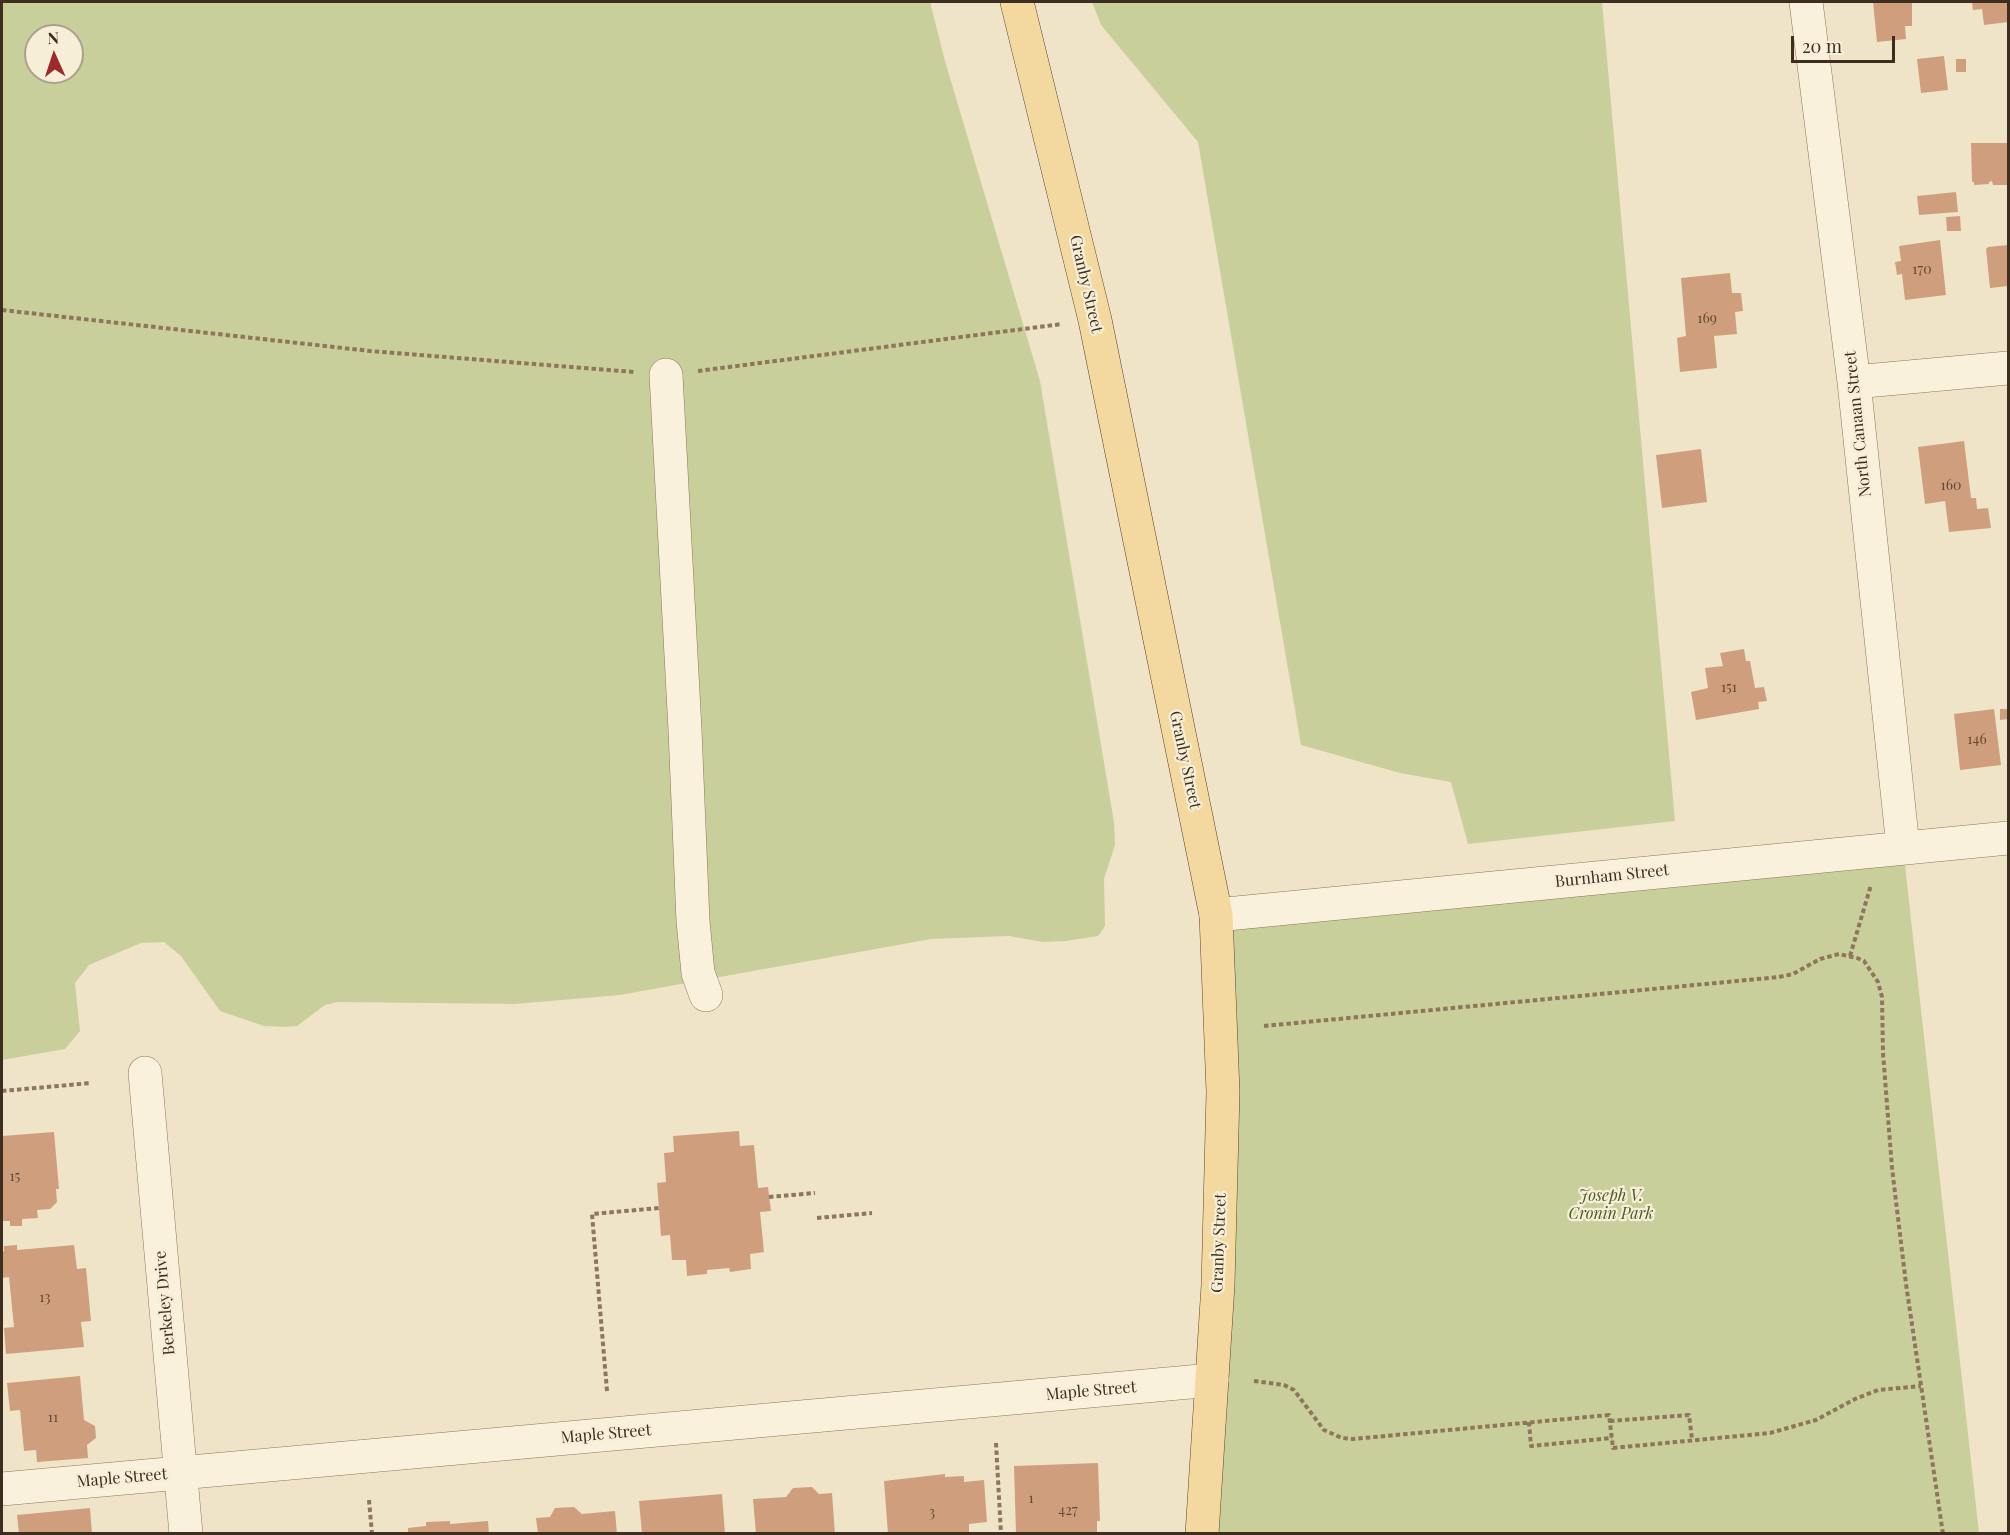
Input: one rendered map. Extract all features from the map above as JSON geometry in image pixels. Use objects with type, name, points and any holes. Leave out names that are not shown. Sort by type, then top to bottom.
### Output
[{"type":"main road","name":"Granby Street","points":[[1017,2],[1095,320],[1216,915],[1223,1092],[1218,1285],[1202,1533]]},
{"type":"street","name":"North Canaan Street","points":[[1806,2],[1854,382],[1903,847]]},
{"type":"street","points":[[1854,382],[2008,369]]},
{"type":"street","points":[[666,375],[693,921],[698,973],[706,995]]},
{"type":"street","name":"Burnham Street","points":[[1216,915],[2008,838]]},
{"type":"street","name":"Berkeley Drive","points":[[145,1073],[186,1533]]},
{"type":"street","name":"Maple Street","points":[[2,1489],[1212,1380]]},
{"type":"path","points":[[2,310],[370,351],[666,375],[1095,320]]},
{"type":"path","points":[[1850,956],[1872,885]]},
{"type":"path","points":[[1264,1026],[1787,976],[1827,957],[1839,954],[1864,962],[1874,974],[1882,997],[1883,1053],[1892,1168],[1906,1284],[1943,1533]]},
{"type":"path","points":[[2,1091],[91,1083]]},
{"type":"path","points":[[770,1197],[815,1193]]},
{"type":"path","points":[[607,1391],[592,1214],[659,1208]]},
{"type":"path","points":[[817,1218],[872,1213]]},
{"type":"path","points":[[1254,1382],[1284,1384],[1294,1390],[1324,1430],[1342,1438],[1353,1439],[1609,1414],[1613,1448],[1770,1433],[1816,1420],[1855,1399],[1878,1390],[1921,1386]]},
{"type":"path","points":[[1610,1421],[1689,1415],[1692,1439]]},
{"type":"path","points":[[1529,1422],[1531,1446],[1612,1438]]},
{"type":"path","points":[[996,1443],[1001,1533]]},
{"type":"path","points":[[369,1500],[372,1533]]},
{"type":"green space","points":[[2,2],[930,2],[945,61],[1040,381],[1114,822],[1115,845],[1104,879],[1105,926],[1098,936],[1043,942],[1009,936],[931,939],[620,995],[515,1004],[337,1002],[325,1005],[297,1026],[286,1027],[264,1026],[220,1011],[181,956],[164,942],[141,943],[89,965],[75,983],[80,1031],[65,1049],[2,1060]]},
{"type":"green space","points":[[1092,2],[1602,2],[1675,821],[1468,844],[1451,782],[1400,773],[1301,745],[1198,142],[1101,25]]},
{"type":"green space","name":"Joseph V. Cronin Park","points":[[1903,847],[1979,1533],[1202,1534],[1216,915]]},
{"type":"building","points":[[1873,2],[1912,2],[1912,26],[1905,26],[1906,39],[1877,42]]},
{"type":"building","points":[[1972,2],[2008,2],[2008,22],[1984,25],[1982,9],[1973,10]]},
{"type":"building","points":[[1944,56],[1948,90],[1921,93],[1917,59]]},
{"type":"building","points":[[1956,59],[1966,59],[1966,72],[1956,72]]},
{"type":"building","points":[[1971,143],[2008,143],[2008,185],[1993,185],[1992,181],[1989,184],[1974,185]]},
{"type":"building","points":[[1956,192],[1958,212],[1919,215],[1917,196]]},
{"type":"building","points":[[1960,216],[1961,231],[1947,231],[1946,217]]},
{"type":"building","points":[[1940,240],[1946,295],[1905,300],[1902,274],[1897,275],[1895,262],[1901,261],[1899,246]]},
{"type":"building","points":[[2008,245],[2008,286],[1990,288],[1986,249]]},
{"type":"building","points":[[1730,273],[1732,293],[1741,293],[1743,311],[1735,312],[1737,334],[1714,336],[1717,368],[1680,372],[1677,338],[1686,336],[1681,278]]},
{"type":"building","points":[[1964,441],[1971,498],[1976,498],[1977,509],[1988,508],[1991,528],[1949,532],[1945,501],[1925,504],[1918,447]]},
{"type":"building","points":[[1701,449],[1707,502],[1662,508],[1656,455]]},
{"type":"building","points":[[1744,649],[1746,661],[1750,661],[1755,688],[1764,687],[1767,701],[1758,702],[1759,709],[1696,720],[1691,692],[1708,688],[1705,668],[1723,666],[1720,653]]},
{"type":"building","points":[[1994,709],[2001,765],[1960,770],[1954,714]]},
{"type":"building","points":[[2000,709],[2008,709],[2008,719],[2000,720]]},
{"type":"building","points":[[739,1131],[740,1146],[754,1145],[758,1188],[768,1187],[771,1211],[760,1212],[764,1252],[750,1254],[751,1269],[730,1272],[729,1268],[707,1270],[707,1274],[687,1276],[686,1260],[672,1260],[670,1235],[661,1236],[657,1183],[666,1182],[664,1153],[674,1152],[673,1136]]},
{"type":"building","points":[[54,1132],[59,1189],[56,1189],[57,1202],[50,1209],[37,1210],[38,1218],[22,1219],[22,1226],[10,1226],[10,1221],[2,1221],[2,1136]]},
{"type":"building","points":[[17,1245],[17,1250],[74,1245],[77,1269],[86,1268],[91,1321],[81,1322],[84,1347],[6,1354],[4,1328],[14,1327],[9,1277],[2,1278],[2,1252],[4,1246]]},
{"type":"building","points":[[80,1376],[84,1420],[95,1426],[96,1438],[87,1445],[88,1458],[37,1462],[36,1450],[24,1451],[20,1410],[10,1411],[7,1383]]},
{"type":"building","points":[[1098,1463],[1100,1521],[1097,1521],[1097,1534],[1016,1534],[1014,1466]]},
{"type":"building","points":[[945,1474],[945,1477],[964,1476],[964,1482],[984,1480],[987,1522],[969,1524],[969,1534],[888,1534],[884,1481]]},
{"type":"building","points":[[812,1487],[819,1494],[832,1493],[835,1534],[756,1534],[753,1499],[786,1497],[793,1488]]},
{"type":"building","points":[[722,1494],[725,1534],[642,1534],[639,1501]]},
{"type":"building","points":[[574,1507],[582,1514],[615,1511],[617,1534],[538,1534],[536,1518],[550,1517],[555,1508]]},
{"type":"building","points":[[90,1508],[92,1534],[19,1534],[17,1515]]},
{"type":"building","points":[[450,1521],[450,1524],[488,1521],[489,1534],[408,1534],[408,1528],[426,1526],[426,1522]]}]
